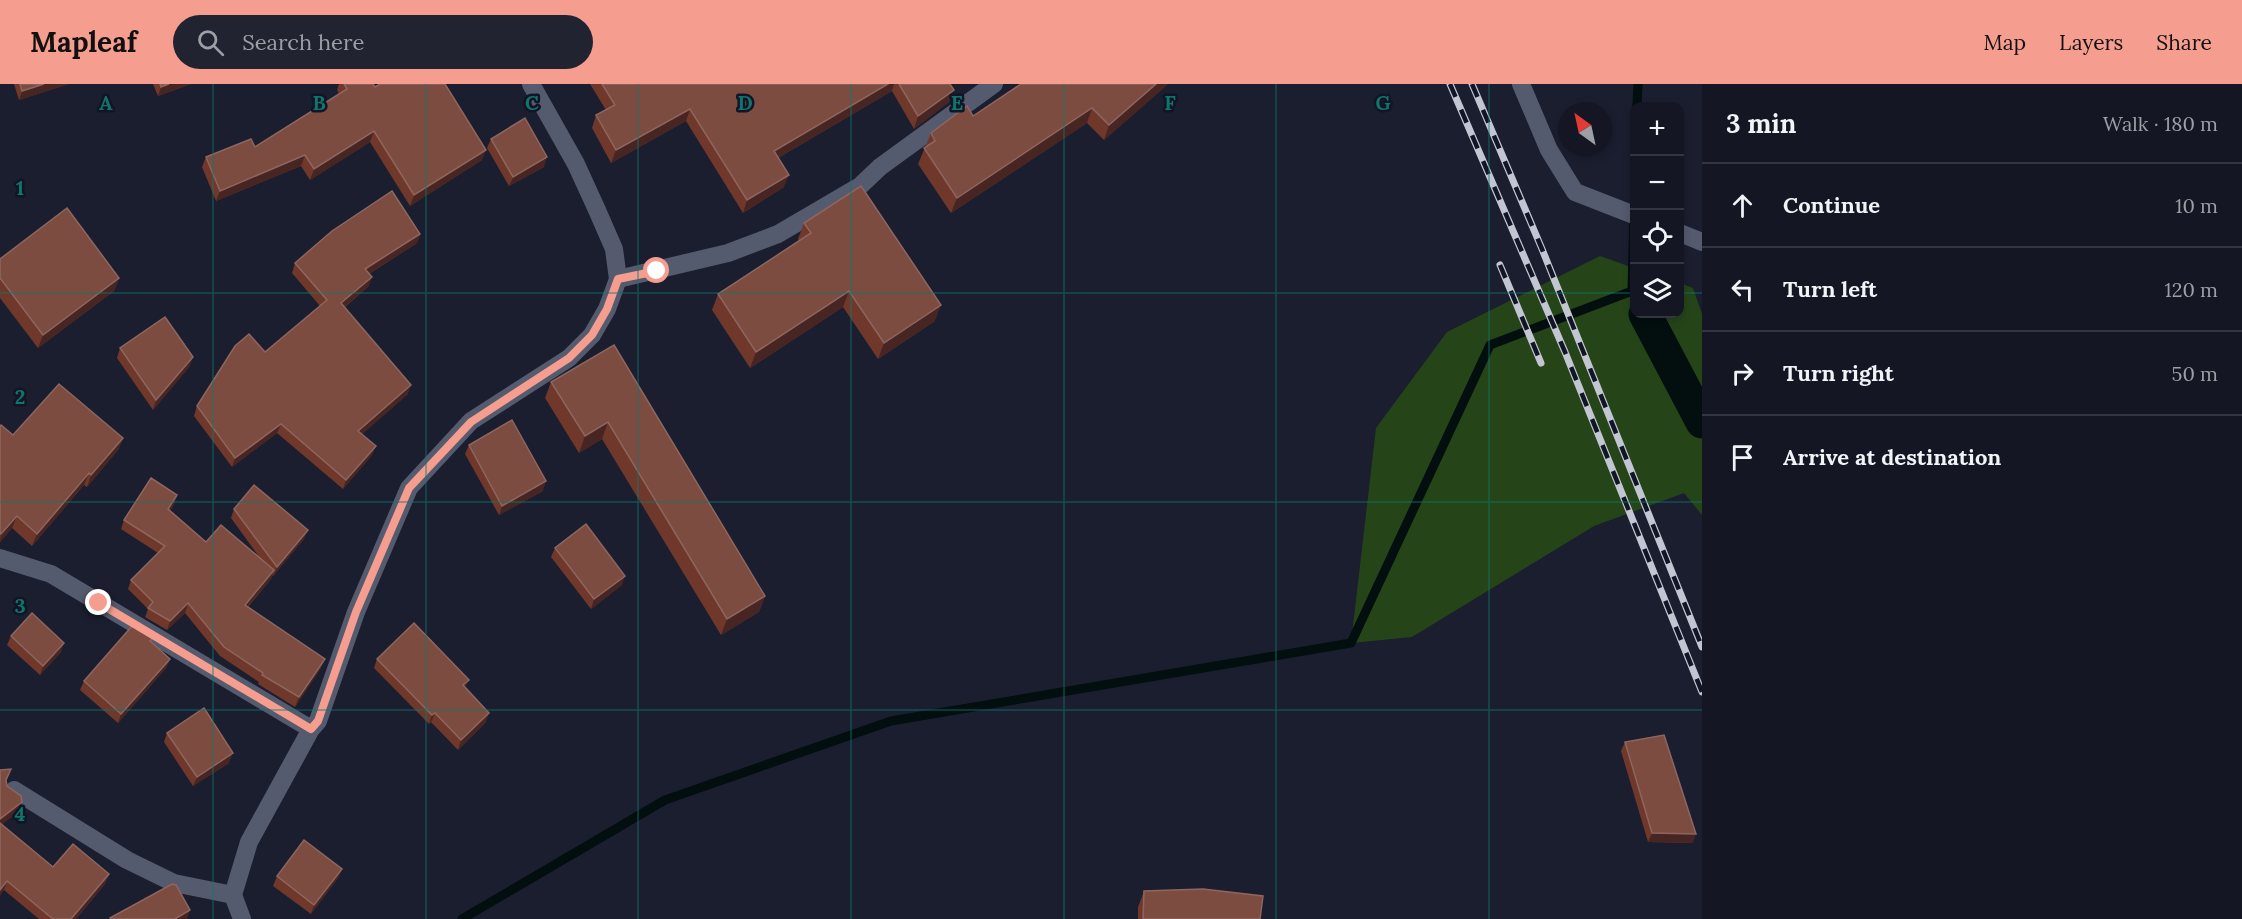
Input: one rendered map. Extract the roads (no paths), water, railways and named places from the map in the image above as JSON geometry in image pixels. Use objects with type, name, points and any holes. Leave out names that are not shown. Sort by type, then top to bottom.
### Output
[{"type":"street","points":[[242,919],[233,895],[249,842],[311,729],[318,721],[356,612],[409,488],[471,422],[569,358],[592,335],[607,309],[618,279],[614,249],[597,210],[576,164],[531,84]]},
{"type":"street","points":[[618,279],[728,253],[778,234],[860,186],[880,167],[994,84]]},
{"type":"street","points":[[1521,84],[1549,150],[1575,192],[1630,213]]},
{"type":"street","points":[[1684,235],[1702,242]]},
{"type":"street","points":[[0,558],[51,574],[311,729]]},
{"type":"street","points":[[14,790],[127,860],[174,883],[233,895]]},
{"type":"waterway","points":[[1637,102],[1638,84]]},
{"type":"waterway","points":[[462,919],[665,800],[891,721],[1351,643],[1490,345],[1632,291],[1633,264]]},
{"type":"waterway","points":[[1647,318],[1702,422]]},
{"type":"railway","points":[[1450,84],[1565,352],[1702,692]]},
{"type":"railway","points":[[1472,84],[1542,249],[1702,647]]},
{"type":"railway","points":[[1500,265],[1541,363]]}]
